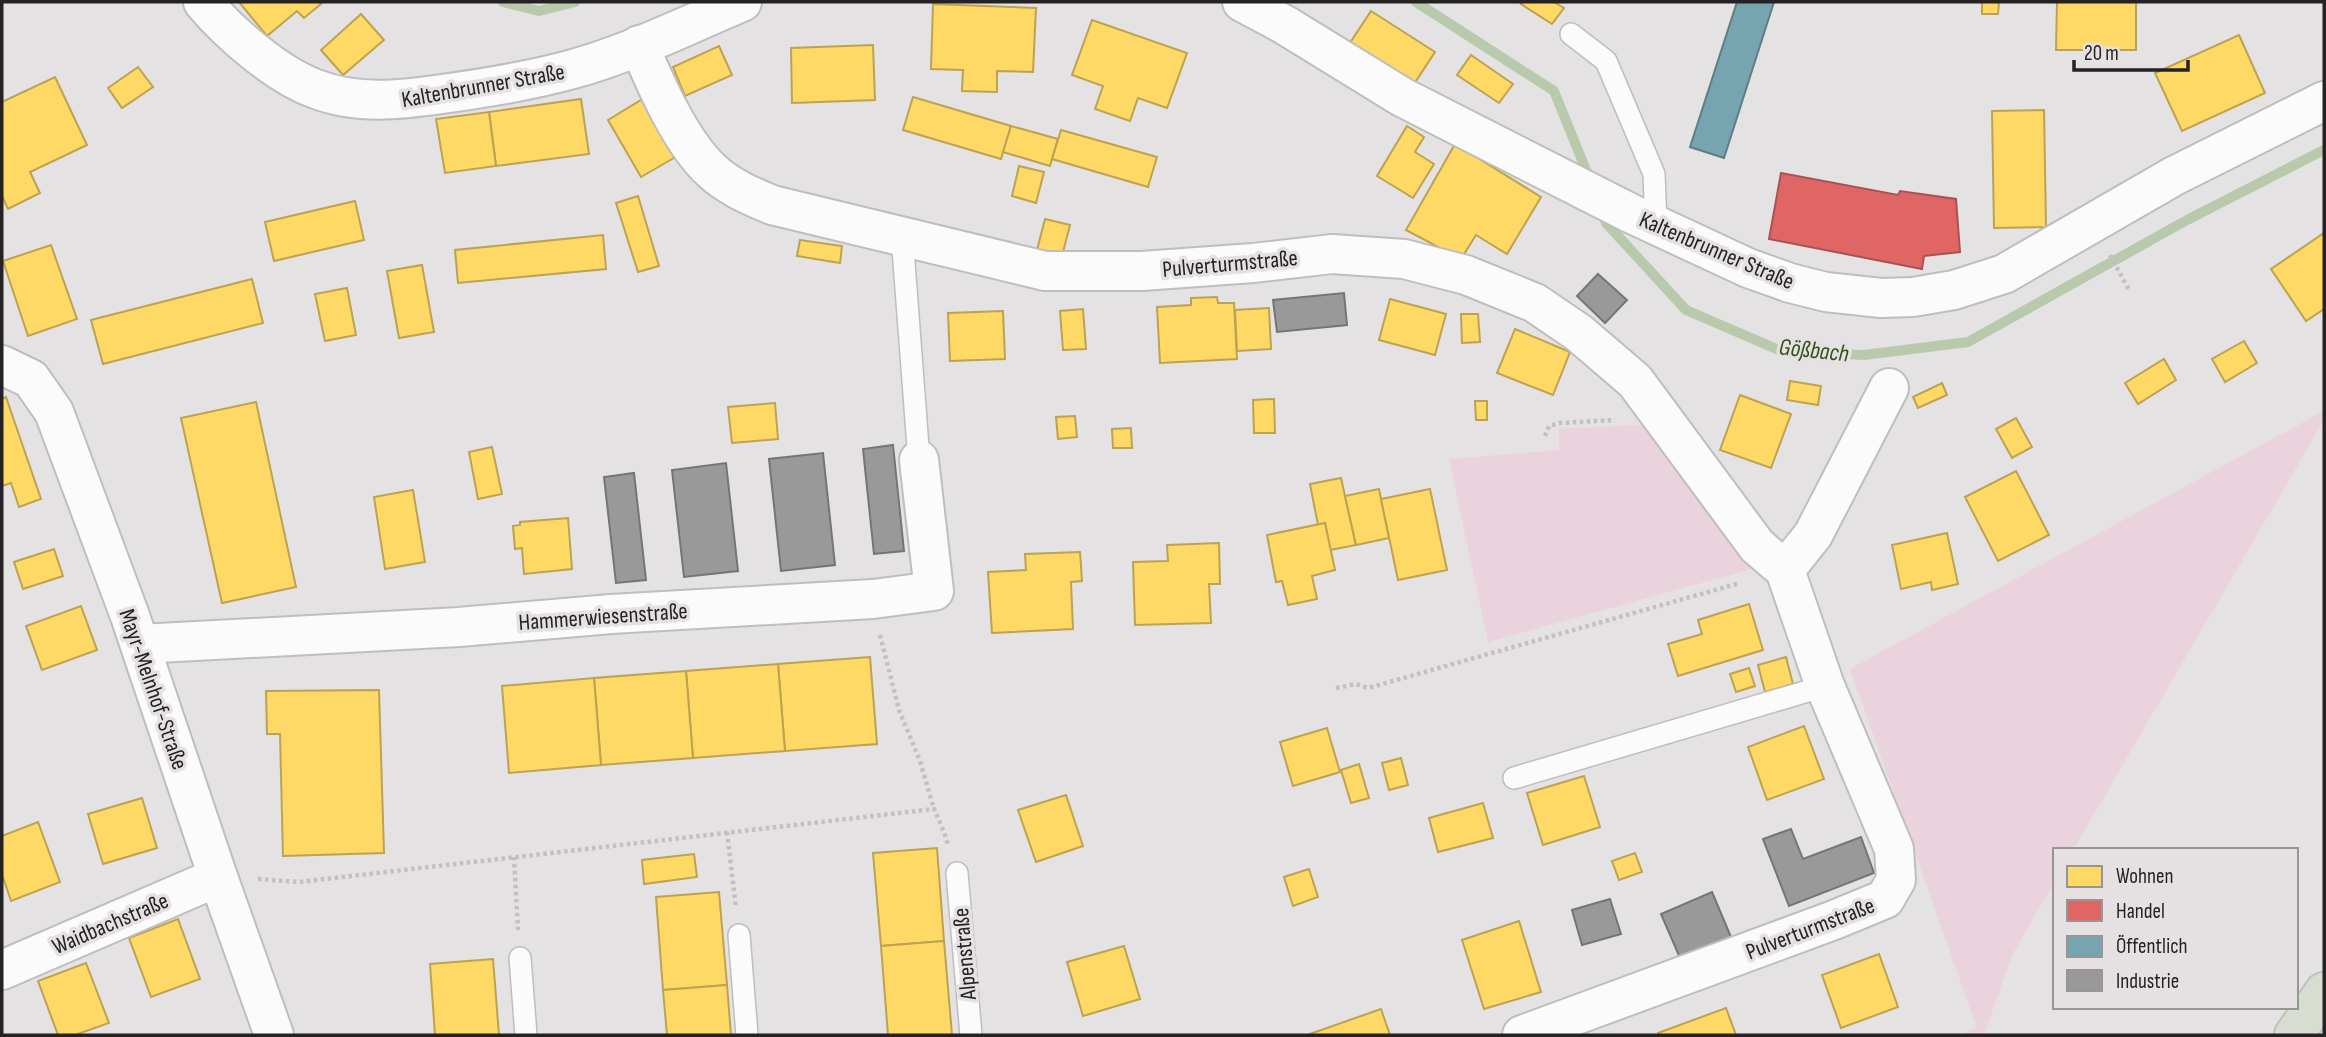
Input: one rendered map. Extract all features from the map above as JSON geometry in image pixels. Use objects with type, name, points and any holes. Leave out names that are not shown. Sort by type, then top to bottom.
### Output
[{"type":"highway","points":[[2294,1035],[2324,992]]},
{"type":"street","name":"Kaltenbrunner Straße","points":[[203,2],[223,25],[282,71],[316,89],[360,99],[391,101],[486,88],[574,69],[742,2]]},
{"type":"street","name":"Kaltenbrunner Straße","points":[[1242,2],[1285,25],[1402,97],[1643,218],[1748,268],[1826,292],[1883,314],[1913,296],[1954,290],[2004,274],[2174,176],[2324,101]]},
{"type":"street","name":"Pulverturmstraße","points":[[639,45],[684,135],[711,171],[743,193],[772,205],[1045,271],[1142,271],[1332,254],[1404,259],[1466,275],[1535,303],[1579,333],[1635,381],[1757,546],[1785,570],[1825,686],[1894,849],[1896,880],[1885,899],[1522,1035]]},
{"type":"street","name":"Mayr-Melnhof-Straße","points":[[2,365],[31,379],[54,412],[140,643],[274,1035]]},
{"type":"street","points":[[1785,570],[1813,535],[1889,388]]},
{"type":"street","name":"Hammerwiesenstraße","points":[[140,643],[459,626],[873,599],[934,591],[919,460]]},
{"type":"street","name":"Waidbachstraße","points":[[2,970],[218,877]]},
{"type":"lane","points":[[1571,34],[1605,61],[1654,174],[1643,218]]},
{"type":"lane","points":[[902,236],[919,460]]},
{"type":"lane","points":[[1514,778],[1825,686]]},
{"type":"lane","name":"Alpenstraße","points":[[957,873],[971,1035]]},
{"type":"lane","points":[[739,935],[747,1035]]},
{"type":"lane","points":[[520,958],[526,1035]]},
{"type":"path","points":[[2110,255],[2129,290]]},
{"type":"path","points":[[1545,436],[1549,426],[1559,423],[1662,417]]},
{"type":"path","points":[[1336,688],[1356,684],[1368,688],[1785,570]]},
{"type":"path","points":[[873,599],[896,699],[946,841]]},
{"type":"path","points":[[218,877],[299,882],[934,808]]},
{"type":"path","points":[[727,832],[739,935]]},
{"type":"path","points":[[514,857],[520,958]]},
{"type":"shaded area","points":[[2324,411],[2324,420],[2074,848],[2053,848],[2053,884],[2012,955],[1984,1035],[1957,1035],[1977,1028],[1850,669]]},
{"type":"shaded area","points":[[1652,424],[1759,567],[1488,642],[1449,459],[1559,450],[1559,429]]},
{"type":"building: Wohnen","points":[[239,2],[321,4],[304,18],[297,11],[267,36]]},
{"type":"building: Wohnen","points":[[1554,2],[1564,8],[1552,24],[1521,4]]},
{"type":"building: Wohnen","points":[[1982,2],[1999,2],[1998,14],[1982,14]]},
{"type":"building: Wohnen","points":[[2057,2],[2136,2],[2136,50],[2056,50]]},
{"type":"building: Wohnen","points":[[933,4],[1036,8],[1033,72],[997,71],[997,92],[962,91],[963,70],[931,69]]},
{"type":"building: Wohnen","points":[[1371,11],[1435,52],[1412,87],[1348,46]]},
{"type":"building: Wohnen","points":[[361,14],[384,40],[343,75],[321,50]]},
{"type":"building: Wohnen","points":[[1092,20],[1187,53],[1167,108],[1138,98],[1130,121],[1095,109],[1103,86],[1072,75]]},
{"type":"building: Wohnen","points":[[2239,35],[2265,93],[2182,131],[2155,73]]},
{"type":"building: Wohnen","points":[[873,45],[875,100],[792,103],[791,48]]},
{"type":"building: Wohnen","points":[[719,46],[732,75],[685,96],[673,67]]},
{"type":"building: Wohnen","points":[[1471,55],[1513,84],[1499,103],[1457,75]]},
{"type":"building: Wohnen","points":[[138,67],[153,87],[122,108],[108,88]]},
{"type":"building: Wohnen","points":[[55,77],[87,145],[30,172],[40,193],[8,209],[2,196],[2,102]]},
{"type":"building: Wohnen","points":[[646,97],[679,155],[641,177],[608,120]]},
{"type":"building: Wohnen","points":[[913,97],[1011,126],[1001,159],[903,130]]},
{"type":"building: Wohnen","points":[[581,99],[589,154],[496,166],[489,112]]},
{"type":"building: Wohnen","points":[[2044,110],[2046,227],[1994,228],[1992,111]]},
{"type":"building: Wohnen","points":[[489,112],[496,166],[445,173],[436,119]]},
{"type":"building: Wohnen","points":[[1011,126],[1058,139],[1050,166],[1003,152]]},
{"type":"building: Wohnen","points":[[1407,126],[1424,137],[1415,152],[1434,164],[1413,198],[1377,176]]},
{"type":"building: Wohnen","points":[[1061,130],[1157,157],[1148,187],[1052,159]]},
{"type":"building: Wohnen","points":[[1455,144],[1541,197],[1507,254],[1476,235],[1461,259],[1406,230]]},
{"type":"building: Wohnen","points":[[1019,166],[1044,172],[1036,203],[1012,196]]},
{"type":"building: Wohnen","points":[[638,196],[659,266],[638,272],[616,203]]},
{"type":"building: Wohnen","points":[[355,201],[364,240],[274,261],[265,222]]},
{"type":"building: Wohnen","points":[[1045,219],[1070,225],[1062,256],[1037,250]]},
{"type":"building: Wohnen","points":[[2324,233],[2324,309],[2306,321],[2271,269]]},
{"type":"building: Wohnen","points":[[603,235],[606,269],[458,283],[455,250]]},
{"type":"building: Wohnen","points":[[800,240],[842,246],[840,263],[797,256]]},
{"type":"building: Wohnen","points":[[51,245],[77,319],[28,336],[3,261]]},
{"type":"building: Wohnen","points":[[422,265],[434,332],[399,338],[387,271]]},
{"type":"building: Wohnen","points":[[252,279],[263,323],[103,364],[91,320]]},
{"type":"building: Wohnen","points":[[347,288],[356,335],[325,341],[315,294]]},
{"type":"building: Wohnen","points":[[1217,297],[1218,303],[1234,303],[1237,359],[1160,363],[1157,307],[1191,305],[1191,298]]},
{"type":"building: Wohnen","points":[[1390,299],[1446,314],[1435,355],[1379,340]]},
{"type":"building: Wohnen","points":[[1269,308],[1271,349],[1237,351],[1235,310]]},
{"type":"building: Wohnen","points":[[1083,309],[1086,349],[1063,350],[1060,311]]},
{"type":"building: Wohnen","points":[[1003,311],[1005,359],[950,361],[948,313]]},
{"type":"building: Wohnen","points":[[1461,314],[1478,314],[1480,342],[1462,343]]},
{"type":"building: Wohnen","points":[[1515,329],[1570,352],[1553,395],[1497,373]]},
{"type":"building: Wohnen","points":[[2244,341],[2257,363],[2225,382],[2212,359]]},
{"type":"building: Wohnen","points":[[2164,359],[2176,380],[2138,404],[2125,383]]},
{"type":"building: Wohnen","points":[[1790,381],[1821,386],[1818,405],[1787,400]]},
{"type":"building: Wohnen","points":[[1942,383],[1947,395],[1918,408],[1913,397]]},
{"type":"building: Wohnen","points":[[1740,395],[1791,414],[1771,468],[1720,450]]},
{"type":"building: Wohnen","points":[[6,397],[41,499],[19,507],[11,483],[2,486],[2,399]]},
{"type":"building: Wohnen","points":[[1274,399],[1275,433],[1254,433],[1253,400]]},
{"type":"building: Wohnen","points":[[1475,401],[1487,401],[1487,420],[1476,420]]},
{"type":"building: Wohnen","points":[[256,402],[296,587],[222,603],[181,418]]},
{"type":"building: Wohnen","points":[[775,403],[778,439],[732,443],[728,407]]},
{"type":"building: Wohnen","points":[[1075,416],[1077,437],[1058,439],[1056,417]]},
{"type":"building: Wohnen","points":[[2016,418],[2032,447],[2012,458],[1996,429]]},
{"type":"building: Wohnen","points":[[1131,428],[1132,448],[1113,448],[1112,429]]},
{"type":"building: Wohnen","points":[[492,447],[502,494],[478,499],[469,452]]},
{"type":"building: Wohnen","points":[[2016,471],[2049,535],[1998,561],[1965,497]]},
{"type":"building: Wohnen","points":[[1341,478],[1356,545],[1330,550],[1325,523],[1318,525],[1310,484]]},
{"type":"building: Wohnen","points":[[1379,489],[1389,538],[1356,545],[1345,496]]},
{"type":"building: Wohnen","points":[[1430,489],[1447,570],[1398,580],[1381,499]]},
{"type":"building: Wohnen","points":[[413,490],[425,562],[385,569],[374,497]]},
{"type":"building: Wohnen","points":[[568,518],[572,569],[524,574],[522,548],[515,549],[513,526],[520,525],[520,522]]},
{"type":"building: Wohnen","points":[[1325,523],[1335,570],[1312,576],[1317,599],[1288,605],[1282,581],[1276,582],[1267,535]]},
{"type":"building: Wohnen","points":[[1947,533],[1958,584],[1932,590],[1931,582],[1901,589],[1892,545]]},
{"type":"building: Wohnen","points":[[1219,543],[1220,584],[1209,584],[1211,623],[1135,625],[1133,562],[1168,561],[1167,545]]},
{"type":"building: Wohnen","points":[[54,549],[63,576],[23,589],[14,562]]},
{"type":"building: Wohnen","points":[[1080,552],[1082,581],[1071,582],[1073,629],[992,633],[988,572],[1026,570],[1025,554]]},
{"type":"building: Wohnen","points":[[1749,604],[1763,650],[1678,676],[1668,644],[1702,634],[1698,620]]},
{"type":"building: Wohnen","points":[[81,606],[97,650],[42,670],[26,626]]},
{"type":"building: Wohnen","points":[[870,657],[877,744],[785,751],[778,664]]},
{"type":"building: Wohnen","points":[[1786,657],[1793,684],[1765,692],[1758,665]]},
{"type":"building: Wohnen","points":[[778,664],[785,751],[693,758],[686,671]]},
{"type":"building: Wohnen","points":[[1749,668],[1755,686],[1736,692],[1730,674]]},
{"type":"building: Wohnen","points":[[686,671],[693,758],[601,765],[594,678]]},
{"type":"building: Wohnen","points":[[594,678],[601,765],[509,773],[502,686]]},
{"type":"building: Wohnen","points":[[379,690],[384,853],[283,856],[280,734],[267,734],[266,691]]},
{"type":"building: Wohnen","points":[[1804,726],[1824,779],[1767,800],[1748,747]]},
{"type":"building: Wohnen","points":[[1327,728],[1340,772],[1293,786],[1280,742]]},
{"type":"building: Wohnen","points":[[1401,758],[1408,785],[1389,790],[1382,763]]},
{"type":"building: Wohnen","points":[[1359,764],[1369,798],[1351,803],[1341,770]]},
{"type":"building: Wohnen","points":[[1584,776],[1600,827],[1543,845],[1527,793]]},
{"type":"building: Wohnen","points":[[1066,795],[1083,846],[1036,862],[1018,810]]},
{"type":"building: Wohnen","points":[[142,798],[157,848],[103,864],[88,814]]},
{"type":"building: Wohnen","points":[[1483,803],[1493,838],[1438,852],[1429,818]]},
{"type":"building: Wohnen","points":[[38,822],[60,882],[11,901],[2,874],[2,836]]},
{"type":"building: Wohnen","points":[[937,848],[944,941],[881,946],[873,853]]},
{"type":"building: Wohnen","points":[[1635,853],[1642,872],[1619,880],[1612,861]]},
{"type":"building: Wohnen","points":[[694,854],[697,877],[644,884],[642,860]]},
{"type":"building: Wohnen","points":[[1309,869],[1318,897],[1293,906],[1284,877]]},
{"type":"building: Wohnen","points":[[719,892],[727,985],[663,990],[656,897]]},
{"type":"building: Wohnen","points":[[178,919],[200,979],[151,997],[129,938]]},
{"type":"building: Wohnen","points":[[1519,921],[1541,992],[1484,1009],[1462,940]]},
{"type":"building: Wohnen","points":[[944,941],[952,1035],[888,1035],[881,946]]},
{"type":"building: Wohnen","points":[[1124,946],[1140,999],[1083,1016],[1067,962]]},
{"type":"building: Wohnen","points":[[1879,954],[1898,1007],[1841,1028],[1822,975]]},
{"type":"building: Wohnen","points":[[493,959],[499,1035],[435,1035],[430,964]]},
{"type":"building: Wohnen","points":[[86,963],[109,1023],[75,1035],[58,1035],[38,981]]},
{"type":"building: Wohnen","points":[[727,985],[731,1035],[667,1035],[663,990]]},
{"type":"building: Wohnen","points":[[1726,1008],[1736,1035],[1658,1035],[1658,1033]]},
{"type":"building: Wohnen","points":[[1381,1009],[1390,1035],[1307,1035]]},
{"type":"building: Handel","points":[[1781,173],[1898,195],[1900,191],[1956,199],[1960,252],[1924,256],[1922,269],[1769,239]]},
{"type":"building: Öffentlich","points":[[1737,2],[1774,2],[1724,158],[1690,147]]},
{"type":"building: Industrie","points":[[1598,274],[1627,300],[1605,323],[1577,296]]},
{"type":"building: Industrie","points":[[1344,293],[1347,325],[1277,332],[1273,300]]},
{"type":"building: Industrie","points":[[893,445],[904,551],[874,554],[863,449]]},
{"type":"building: Industrie","points":[[823,453],[835,565],[781,571],[769,459]]},
{"type":"building: Industrie","points":[[726,463],[738,571],[684,577],[672,470]]},
{"type":"building: Industrie","points":[[634,473],[646,580],[616,583],[604,477]]},
{"type":"building: Industrie","points":[[1791,829],[1803,859],[1861,837],[1874,873],[1789,906],[1763,839]]},
{"type":"building: Industrie","points":[[1712,892],[1731,937],[1680,958],[1661,914]]},
{"type":"building: Industrie","points":[[1610,899],[1621,934],[1582,945],[1572,910]]},
{"type":"waterway","name":"Gößbach","points":[[503,2],[539,11],[575,2]]},
{"type":"waterway","name":"Gößbach","points":[[1416,2],[1554,91],[1590,180]]},
{"type":"waterway","name":"Gößbach","points":[[1602,211],[1606,223],[1686,310],[1781,351],[1864,355],[1968,342],[2187,220],[2324,150]]}]
